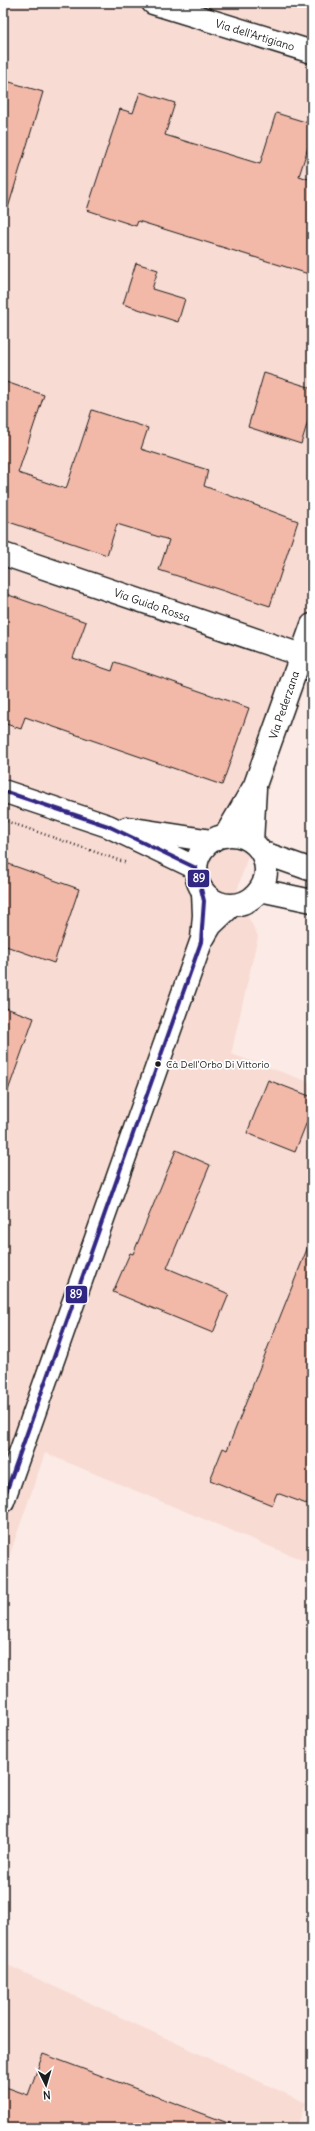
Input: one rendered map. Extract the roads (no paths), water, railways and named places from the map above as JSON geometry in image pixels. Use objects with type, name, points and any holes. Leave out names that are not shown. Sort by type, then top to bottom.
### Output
[{"type":"street","name":"Via dell'Artigiano","points":[[153,3],[312,52]]},
{"type":"street","name":"Via Guido Rossa","points":[[3,554],[301,655]]},
{"type":"street","name":"Via Pederzana","points":[[219,838],[255,785],[312,625]]},
{"type":"street","name":"Via Pederzana","points":[[255,785],[257,847]]},
{"type":"street","points":[[3,791],[108,826],[196,868]]},
{"type":"street","points":[[108,826],[219,838],[234,835],[257,847],[312,870]]},
{"type":"street","points":[[219,838],[204,848],[198,858],[196,868],[199,885],[203,893],[211,900],[221,904],[231,906],[242,904],[252,899],[260,890],[265,882],[266,861],[257,847]]},
{"type":"street","points":[[260,890],[312,901]]},
{"type":"street","points":[[202,942],[204,915],[203,893]]},
{"type":"street","points":[[3,1501],[202,942],[211,926],[231,906]]},
{"type":"place","name":"Cà Dell'Orbo Di Vittorio","points":[[158,1064]]}]
